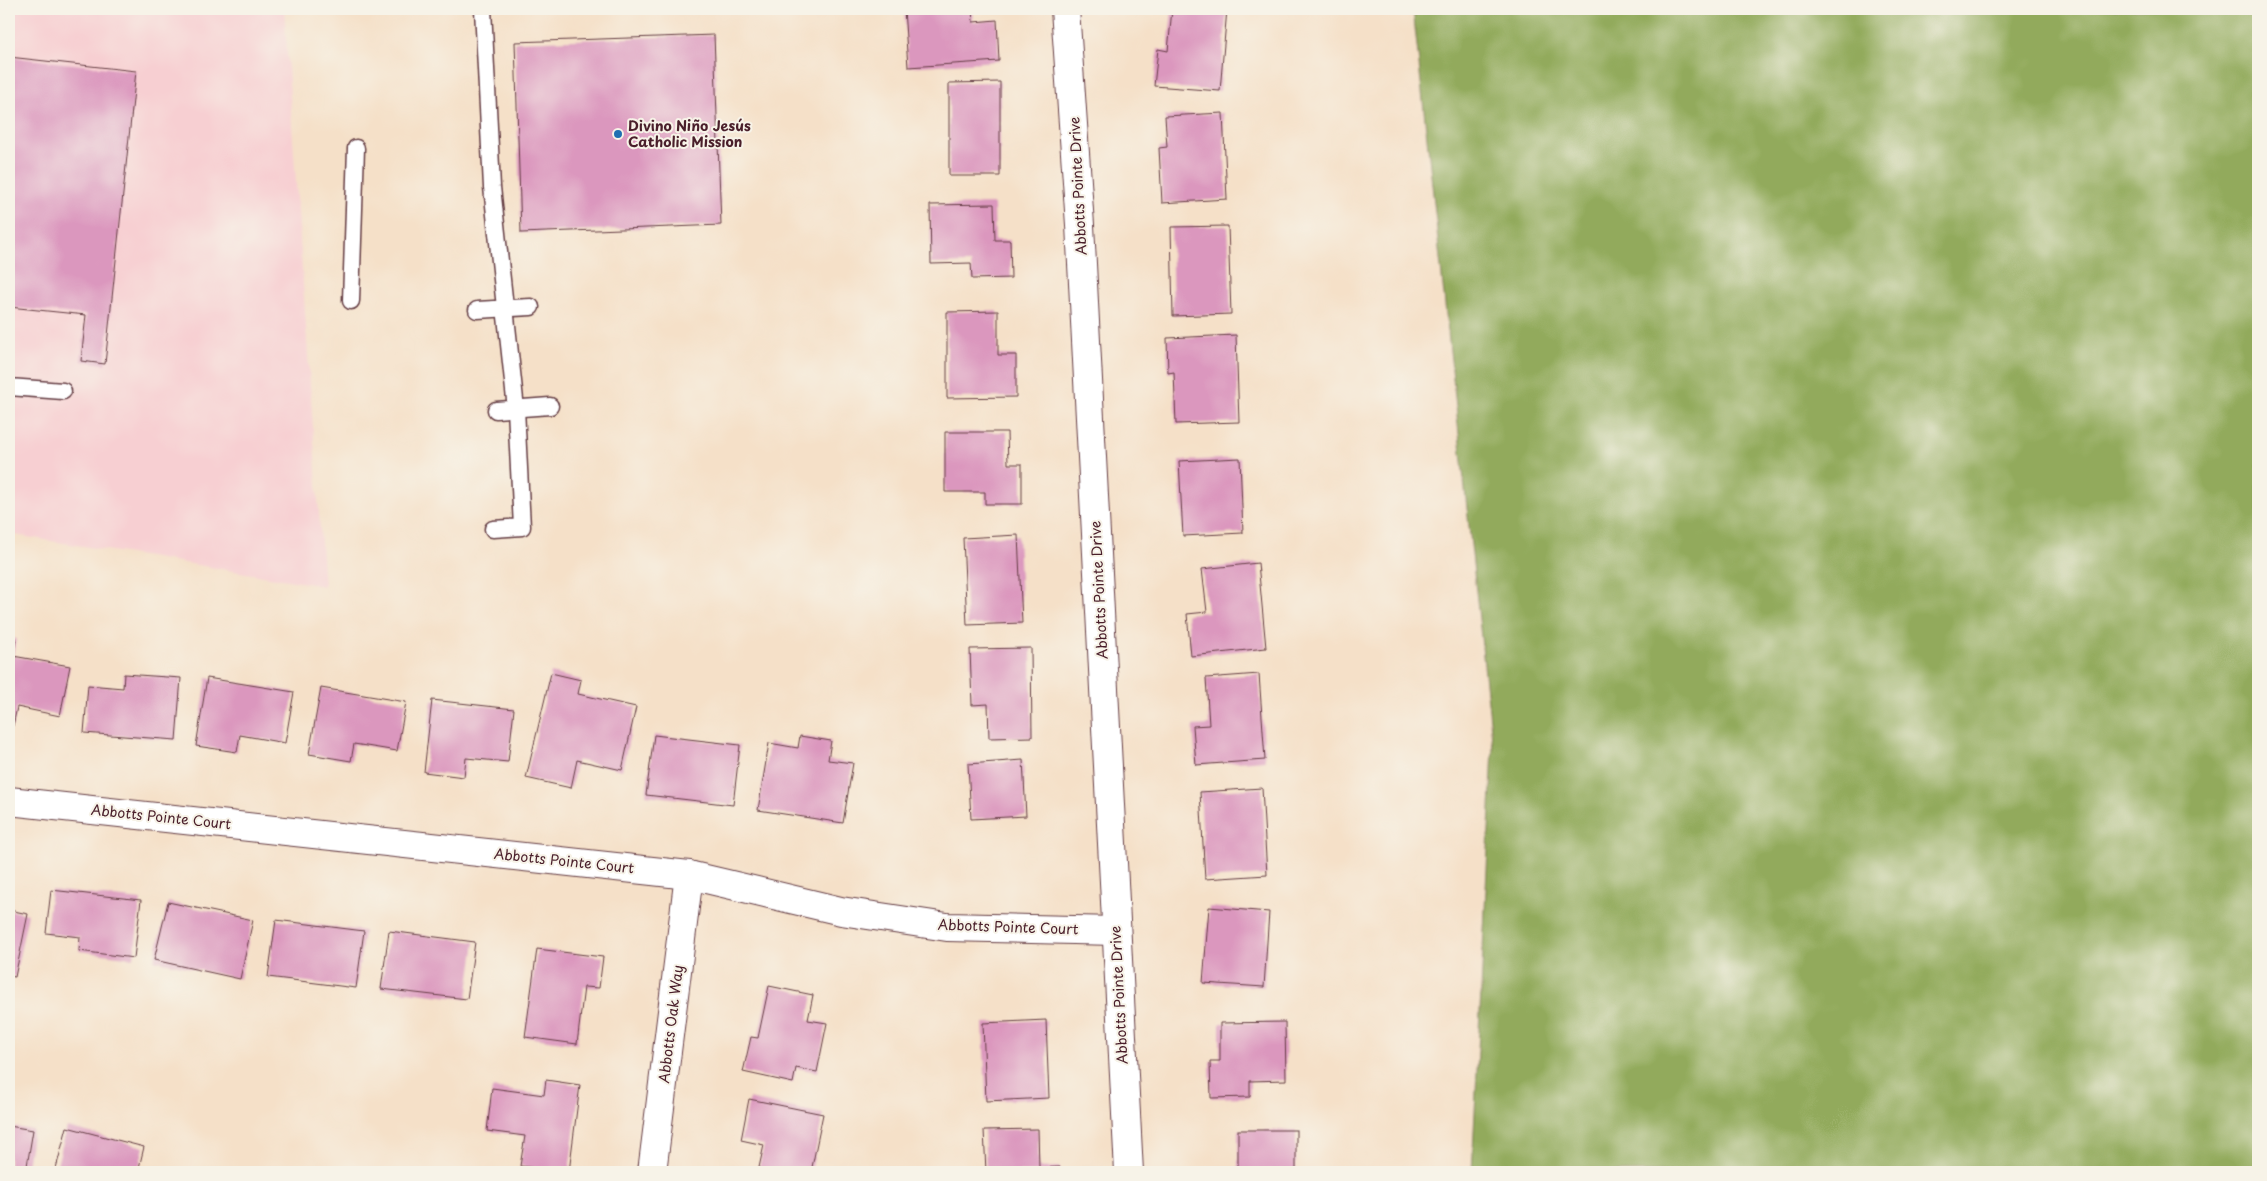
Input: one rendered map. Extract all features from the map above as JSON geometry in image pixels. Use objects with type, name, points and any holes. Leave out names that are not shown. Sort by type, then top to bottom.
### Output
[{"type":"street","name":"Abbotts Pointe Drive","points":[[1065,9],[1080,225],[1129,1172]]},
{"type":"street","name":"Abbotts Pointe Court","points":[[9,801],[690,875],[841,911],[947,927],[1116,931]]},
{"type":"street","name":"Abbotts Oak Way","points":[[652,1172],[690,875]]},
{"type":"lane","points":[[483,9],[492,187],[516,408],[522,526],[492,529]]},
{"type":"lane","points":[[351,301],[356,148]]},
{"type":"lane","points":[[477,310],[530,307]]},
{"type":"lane","points":[[9,386],[63,391]]},
{"type":"lane","points":[[496,410],[550,406]]},
{"type":"shaded area","points":[[9,9],[284,9],[324,586],[9,534]]},
{"type":"green space","points":[[1413,9],[2258,9],[2258,1172],[1472,1172],[1493,748]]},
{"type":"building","points":[[904,9],[972,9],[973,22],[997,20],[999,61],[908,67]]},
{"type":"building","points":[[1172,9],[1227,9],[1220,91],[1154,86],[1158,49],[1168,51]]},
{"type":"building","name":"Divino Niño Jesús Catholic Mission","points":[[714,35],[721,225],[521,233],[515,42]]},
{"type":"building","points":[[9,57],[136,71],[105,364],[81,361],[86,315],[9,307]]},
{"type":"building","points":[[1000,82],[1000,176],[949,176],[949,83]]},
{"type":"building","points":[[1223,113],[1227,199],[1162,203],[1159,148],[1167,147],[1165,116]]},
{"type":"building","points":[[994,204],[995,240],[1010,240],[1011,278],[972,279],[971,263],[931,264],[930,205]]},
{"type":"building","points":[[1228,226],[1231,314],[1173,316],[1171,227]]},
{"type":"building","points":[[998,311],[998,355],[1016,355],[1016,397],[947,398],[947,312]]},
{"type":"building","points":[[1236,335],[1239,422],[1176,424],[1174,372],[1168,373],[1167,338]]},
{"type":"building","points":[[945,432],[1007,432],[1008,464],[1022,464],[1022,504],[985,504],[985,492],[945,492]]},
{"type":"building","points":[[1240,458],[1243,533],[1183,536],[1179,461]]},
{"type":"building","points":[[1018,535],[1022,623],[967,625],[963,538]]},
{"type":"building","points":[[1258,563],[1266,648],[1191,656],[1187,614],[1207,612],[1202,569]]},
{"type":"building","points":[[9,637],[16,639],[13,656],[70,666],[60,716],[17,707],[13,726],[9,725]]},
{"type":"building","points":[[1031,648],[1032,737],[989,738],[988,704],[972,705],[970,649]]},
{"type":"building","points":[[551,673],[581,680],[578,694],[636,707],[622,770],[577,760],[571,788],[526,778]]},
{"type":"building","points":[[124,674],[181,678],[176,740],[84,733],[88,685],[123,688]]},
{"type":"building","points":[[1259,674],[1265,760],[1196,765],[1193,726],[1209,725],[1206,678]]},
{"type":"building","points":[[207,678],[294,692],[285,743],[240,735],[237,752],[196,746]]},
{"type":"building","points":[[321,688],[406,702],[397,751],[354,744],[351,761],[309,754]]},
{"type":"building","points":[[432,700],[514,709],[508,762],[466,758],[464,777],[424,772]]},
{"type":"building","points":[[654,735],[740,745],[733,805],[646,795]]},
{"type":"building","points":[[800,736],[831,741],[828,760],[853,763],[843,823],[758,810],[769,743],[798,748]]},
{"type":"building","points":[[1023,760],[1026,816],[971,819],[968,764]]},
{"type":"building","points":[[1262,788],[1267,875],[1205,879],[1200,792]]},
{"type":"building","points":[[51,890],[141,900],[134,958],[79,951],[80,937],[46,933]]},
{"type":"building","points":[[168,902],[253,920],[240,979],[154,960]]},
{"type":"building","points":[[1209,907],[1269,912],[1264,987],[1203,983]]},
{"type":"building","points":[[9,910],[28,914],[15,977],[9,976]]},
{"type":"building","points":[[276,920],[364,931],[356,988],[268,977]]},
{"type":"building","points":[[389,931],[475,942],[467,999],[381,989]]},
{"type":"building","points":[[537,949],[603,957],[599,988],[584,987],[577,1044],[525,1037]]},
{"type":"building","points":[[769,986],[813,995],[808,1020],[827,1023],[817,1072],[796,1068],[793,1083],[743,1072],[751,1037],[758,1038]]},
{"type":"building","points":[[1046,1020],[1049,1098],[986,1101],[983,1023]]},
{"type":"building","points":[[1285,1022],[1286,1080],[1250,1081],[1250,1097],[1211,1098],[1210,1061],[1220,1061],[1220,1023]]},
{"type":"building","points":[[546,1080],[580,1085],[569,1172],[520,1166],[525,1136],[487,1131],[492,1088],[544,1095]]},
{"type":"building","points":[[749,1099],[823,1114],[811,1172],[758,1172],[764,1145],[741,1140]]},
{"type":"building","points":[[9,1126],[33,1130],[26,1172],[9,1172]]},
{"type":"building","points":[[67,1127],[144,1147],[138,1172],[55,1172]]},
{"type":"building","points":[[1038,1129],[1039,1168],[1060,1167],[1060,1172],[986,1172],[984,1130]]},
{"type":"building","points":[[1238,1130],[1296,1130],[1296,1172],[1238,1172]]},
{"type":"place","name":"Divino Niño Jesús Catholic Mission","points":[[618,134]]}]
